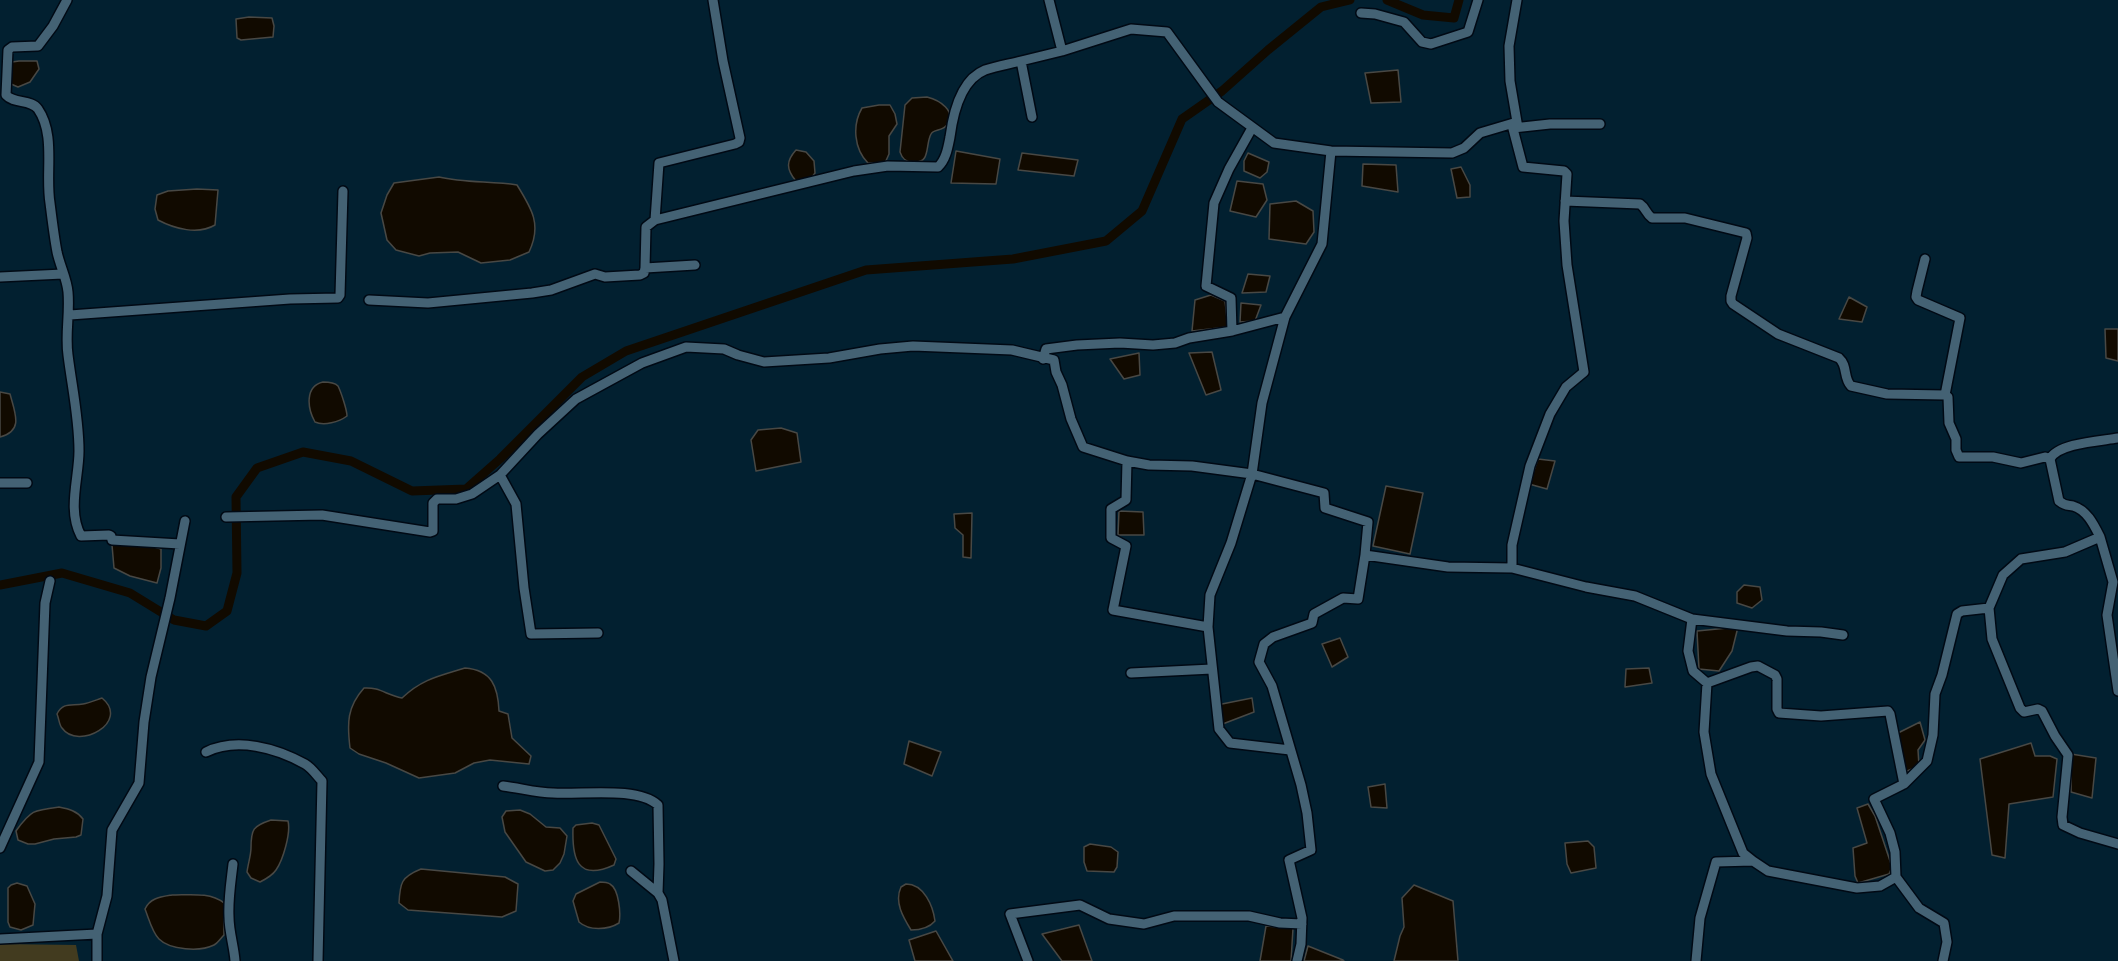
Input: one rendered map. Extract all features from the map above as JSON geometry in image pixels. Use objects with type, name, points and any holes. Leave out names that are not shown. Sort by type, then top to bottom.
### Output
[{"type":"street","points":[[67,0],[53,26],[38,46],[12,47],[8,50],[3,95],[10,100],[33,104],[38,108],[45,124],[48,147],[49,201],[57,251],[68,288],[70,315],[66,336],[79,452],[75,510],[78,531],[81,536],[87,537],[109,535],[114,541],[180,544]]},
{"type":"street","points":[[655,220],[659,163],[735,144],[740,138],[723,61],[713,0]]},
{"type":"street","points":[[1049,0],[1062,51]]},
{"type":"street","points":[[1361,13],[1375,14],[1404,22],[1422,42],[1431,44],[1468,32],[1478,0]]},
{"type":"street","points":[[1512,126],[1517,119],[1510,81],[1509,46],[1517,0]]},
{"type":"street","points":[[369,300],[428,303],[551,290],[595,274],[605,277],[640,275],[644,273],[645,268],[646,227],[655,220],[854,171],[888,166],[938,167],[943,162],[953,115],[965,87],[983,71],[1062,51],[1131,29],[1167,32],[1218,102],[1274,143],[1331,151],[1452,153],[1464,148],[1480,133],[1512,126],[1600,124]]},
{"type":"street","points":[[1021,61],[1032,117]]},
{"type":"street","points":[[1512,126],[1524,167],[1564,171],[1567,174],[1564,221],[1567,265],[1584,372],[1566,387],[1550,414],[1530,466],[1512,545],[1512,568]]},
{"type":"street","points":[[1232,331],[1231,298],[1206,286],[1214,203],[1229,169],[1252,128]]},
{"type":"street","points":[[1290,750],[1230,743],[1219,729],[1208,627],[1210,595],[1232,543],[1252,474],[1262,403],[1285,317],[1322,244],[1331,151]]},
{"type":"street","points":[[70,315],[290,299],[338,298],[340,295],[343,191]]},
{"type":"street","points":[[1565,201],[1640,204],[1653,218],[1685,218],[1746,233],[1747,238],[1731,296],[1733,304],[1778,334],[1839,358],[1844,363],[1848,383],[1851,386],[1887,394],[1945,395]]},
{"type":"street","points":[[1925,259],[1917,291],[1918,300],[1960,318],[1945,395],[1948,397],[1949,423],[1956,440],[1959,457],[2005,458],[2021,463],[2045,457],[2050,459]]},
{"type":"street","points":[[645,268],[695,265]]},
{"type":"street","points":[[0,277],[63,274]]},
{"type":"street","points":[[1043,359],[1046,349],[1088,344],[1175,343],[1285,317]]},
{"type":"street","points":[[229,517],[322,515],[433,531],[434,503],[437,500],[456,499],[472,494],[500,475],[538,434],[576,399],[642,363],[686,347],[724,349],[764,362],[829,358],[913,346],[1012,350],[1054,360],[1071,419],[1083,447],[1127,461],[1149,465],[1192,466],[1252,474],[1323,493],[1325,508],[1368,522],[1358,599],[1343,598],[1314,614],[1312,623],[1273,637],[1264,644],[1259,662],[1272,686],[1307,813],[1311,850],[1289,860],[1302,924],[1297,961]]},
{"type":"street","points":[[2118,438],[2063,448],[2055,452],[2050,459],[2059,501],[2065,506],[2082,510],[2095,526],[2115,581],[2107,615],[2115,653],[2118,691]]},
{"type":"street","points":[[1127,461],[1126,500],[1111,510],[1111,538],[1126,546],[1113,610],[1208,627]]},
{"type":"street","points":[[500,475],[516,504],[531,634],[535,636],[598,633]]},
{"type":"street","points":[[0,483],[27,483]]},
{"type":"street","points":[[97,961],[97,934],[107,896],[112,830],[139,783],[144,722],[185,520]]},
{"type":"street","points":[[2100,537],[2065,552],[2054,555],[2037,555],[2021,560],[2003,575],[1989,608],[1992,639],[2020,708],[2024,712],[2042,711],[2068,755],[2063,825],[2080,833],[2118,844]]},
{"type":"street","points":[[1365,555],[1448,567],[1512,568],[1586,587],[1635,596],[1692,619],[1787,631],[1843,635]]},
{"type":"street","points":[[0,848],[39,762],[45,603],[50,581]]},
{"type":"street","points":[[1943,961],[1947,942],[1944,923],[1919,908],[1896,877],[1895,852],[1890,833],[1874,799],[1904,784],[1927,761],[1933,735],[1935,694],[1957,614],[1962,611],[1989,608]]},
{"type":"street","points":[[1692,619],[1688,651],[1693,671],[1707,683]]},
{"type":"street","points":[[1707,683],[1758,666],[1775,675],[1777,679],[1779,713],[1821,716],[1888,711],[1904,784]]},
{"type":"street","points":[[1131,673],[1212,669]]},
{"type":"street","points":[[1707,683],[1704,732],[1711,774],[1743,853],[1768,871],[1857,888],[1880,886],[1896,877]]},
{"type":"street","points":[[206,752],[218,746],[257,745],[307,765],[322,781],[318,961]]},
{"type":"street","points":[[503,786],[552,794],[630,794],[652,800],[658,805],[658,893]]},
{"type":"street","points":[[1696,961],[1700,918],[1716,862],[1752,861]]},
{"type":"street","points":[[233,864],[229,920],[235,961]]},
{"type":"street","points":[[631,871],[658,893],[663,900],[674,961]]},
{"type":"street","points":[[1028,961],[1011,915],[1080,905],[1109,919],[1144,924],[1174,916],[1250,916],[1280,923],[1302,924]]},
{"type":"street","points":[[0,939],[97,934]]},
{"type":"shaded area","points":[[272,18],[273,37],[241,40],[237,38],[236,19]]},
{"type":"shaded area","points":[[37,61],[39,69],[30,82],[18,87],[11,84],[11,65],[12,62]]},
{"type":"shaded area","points":[[1398,70],[1401,102],[1371,103],[1365,73]]},
{"type":"shaded area","points":[[927,97],[946,107],[950,116],[949,121],[944,128],[932,132],[923,160],[908,161],[900,152],[905,105],[912,98]]},
{"type":"shaded area","points":[[890,105],[897,124],[889,136],[889,154],[885,163],[868,163],[857,144],[857,122],[862,108]]},
{"type":"shaded area","points":[[796,150],[806,152],[814,161],[815,173],[810,180],[796,181],[790,173],[789,161]]},
{"type":"shaded area","points":[[956,151],[1000,159],[996,184],[951,183]]},
{"type":"shaded area","points":[[1022,153],[1078,160],[1074,176],[1018,170]]},
{"type":"shaded area","points":[[1248,153],[1269,162],[1267,172],[1260,178],[1244,171],[1244,161]]},
{"type":"shaded area","points":[[1363,164],[1396,165],[1398,192],[1362,186]]},
{"type":"shaded area","points":[[1461,167],[1470,185],[1470,197],[1457,198],[1451,169]]},
{"type":"shaded area","points":[[439,177],[517,185],[534,217],[535,234],[529,252],[510,260],[481,263],[458,252],[430,253],[419,256],[396,250],[387,240],[381,213],[394,183]]},
{"type":"shaded area","points":[[1237,181],[1263,184],[1267,200],[1256,217],[1230,211]]},
{"type":"shaded area","points":[[218,190],[215,225],[201,230],[186,230],[158,220],[155,209],[157,195],[168,191]]},
{"type":"shaded area","points":[[1296,201],[1313,211],[1314,232],[1306,244],[1269,239],[1270,204]]},
{"type":"shaded area","points":[[1248,274],[1270,276],[1266,292],[1242,293]]},
{"type":"shaded area","points":[[1211,295],[1225,301],[1228,327],[1192,331],[1195,300]]},
{"type":"shaded area","points":[[1849,297],[1867,307],[1862,322],[1839,319]]},
{"type":"shaded area","points":[[1241,303],[1261,305],[1255,321],[1240,322]]},
{"type":"shaded area","points":[[2105,329],[2118,329],[2118,361],[2106,358]]},
{"type":"shaded area","points":[[1212,352],[1221,390],[1206,395],[1189,353]]},
{"type":"shaded area","points":[[1139,353],[1140,375],[1124,379],[1110,359]]},
{"type":"shaded area","points":[[323,382],[338,386],[344,401],[347,416],[336,422],[315,422],[310,410],[310,393],[317,384]]},
{"type":"shaded area","points":[[0,392],[10,394],[16,420],[12,430],[0,437]]},
{"type":"shaded area","points":[[781,428],[797,433],[801,462],[756,471],[751,440],[758,430]]},
{"type":"shaded area","points":[[1538,459],[1555,461],[1547,489],[1529,484]]},
{"type":"shaded area","points":[[1386,486],[1423,493],[1410,554],[1373,546]]},
{"type":"shaded area","points":[[1119,511],[1143,512],[1144,535],[1118,535]]},
{"type":"shaded area","points":[[972,513],[971,558],[963,557],[963,535],[955,528],[954,514]]},
{"type":"shaded area","points":[[116,542],[148,545],[161,549],[161,568],[157,583],[130,576],[114,568],[112,545]]},
{"type":"shaded area","points":[[1744,585],[1760,587],[1762,600],[1752,608],[1737,603],[1737,592]]},
{"type":"shaded area","points":[[1738,627],[1732,651],[1719,671],[1699,669],[1697,631]]},
{"type":"shaded area","points":[[1340,638],[1348,657],[1332,667],[1322,644]]},
{"type":"shaded area","points":[[465,668],[482,672],[492,681],[497,694],[499,711],[508,714],[512,738],[531,756],[529,764],[490,760],[474,763],[455,773],[419,778],[359,754],[350,748],[351,709],[364,688],[402,698],[424,682]]},
{"type":"shaded area","points":[[1649,668],[1652,683],[1625,687],[1626,669]]},
{"type":"shaded area","points":[[102,698],[109,707],[110,716],[99,731],[79,736],[70,734],[61,727],[57,714],[59,710],[68,705],[85,704]]},
{"type":"shaded area","points":[[1252,698],[1254,712],[1220,725],[1217,705]]},
{"type":"shaded area","points":[[1920,722],[1925,740],[1918,750],[1919,766],[1905,772],[1894,735]]},
{"type":"shaded area","points":[[909,741],[941,752],[932,776],[904,764]]},
{"type":"shaded area","points":[[2031,743],[2035,756],[2050,756],[2057,759],[2053,797],[2009,804],[2005,858],[1992,855],[1980,759]]},
{"type":"shaded area","points":[[2071,754],[2096,758],[2092,798],[2071,792]]},
{"type":"shaded area","points":[[1385,784],[1387,808],[1371,807],[1368,787]]},
{"type":"shaded area","points":[[1868,804],[1875,816],[1892,867],[1889,874],[1858,883],[1855,876],[1853,848],[1867,843],[1857,808]]},
{"type":"shaded area","points":[[59,807],[78,814],[83,819],[81,835],[35,844],[18,840],[16,831],[30,815],[38,810]]},
{"type":"shaded area","points":[[520,810],[530,814],[546,827],[560,828],[567,836],[564,854],[560,863],[553,870],[545,871],[526,862],[505,832],[502,817],[506,811]]},
{"type":"shaded area","points":[[271,820],[288,821],[287,839],[279,866],[271,876],[260,882],[251,878],[247,872],[252,836],[257,826]]},
{"type":"shaded area","points":[[592,823],[599,825],[616,859],[614,865],[602,870],[585,869],[579,864],[574,849],[573,828],[576,825]]},
{"type":"shaded area","points":[[1588,841],[1594,847],[1596,868],[1571,873],[1567,864],[1565,843]]},
{"type":"shaded area","points":[[1090,844],[1111,847],[1118,852],[1117,867],[1114,872],[1087,871],[1084,862],[1084,847]]},
{"type":"shaded area","points":[[421,869],[505,877],[518,884],[516,911],[502,917],[408,910],[399,903],[401,886],[409,875]]},
{"type":"shaded area","points":[[600,882],[609,883],[615,891],[620,914],[619,923],[604,928],[588,927],[579,922],[573,901],[576,894]]},
{"type":"shaded area","points":[[17,883],[27,886],[35,904],[33,925],[21,930],[10,927],[8,922],[8,888]]},
{"type":"shaded area","points":[[906,884],[918,888],[926,897],[935,921],[930,925],[911,930],[908,925],[900,909],[898,898],[901,887]]},
{"type":"shaded area","points":[[1414,885],[1453,901],[1458,961],[1394,961],[1404,927],[1402,898]]},
{"type":"shaded area","points":[[172,895],[213,897],[224,903],[224,935],[217,943],[201,949],[185,949],[170,946],[159,939],[145,909],[153,900]]},
{"type":"shaded area","points":[[1079,925],[1092,961],[1062,961],[1042,934]]},
{"type":"shaded area","points":[[1266,926],[1293,928],[1291,961],[1260,961]]},
{"type":"shaded area","points":[[936,931],[953,961],[915,961],[909,940]]},
{"type":"shaded area","points":[[0,944],[76,945],[79,961],[0,961]]},
{"type":"shaded area","points":[[1308,946],[1343,960],[1344,961],[1304,961]]},
{"type":"waterway","points":[[0,585],[62,573],[130,593],[174,620],[206,626],[227,611],[237,573],[236,497],[257,468],[303,452],[351,461],[412,491],[466,489],[500,459],[582,377],[626,351],[866,270],[1013,259],[1106,241],[1142,211],[1182,119],[1222,91],[1321,7],[1350,0]]},
{"type":"waterway","points":[[1387,0],[1423,15],[1454,18],[1459,0]]}]
